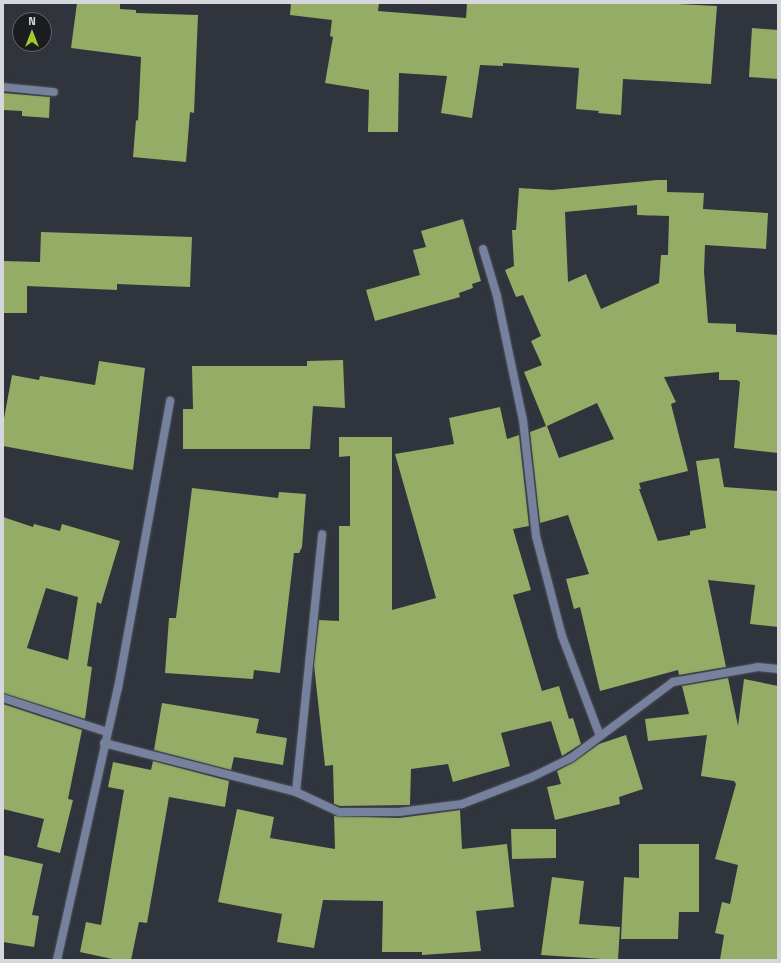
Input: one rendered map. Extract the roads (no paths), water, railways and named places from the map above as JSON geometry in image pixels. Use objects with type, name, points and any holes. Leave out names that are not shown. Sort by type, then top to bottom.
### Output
[{"type":"street","points":[[3,87],[54,92]]},
{"type":"street","points":[[483,249],[497,296],[523,420],[536,536],[562,636],[600,736]]},
{"type":"street","points":[[56,960],[104,743],[118,688],[170,401]]},
{"type":"street","points":[[296,792],[322,534]]},
{"type":"street","points":[[104,743],[296,792],[339,812],[399,812],[462,804],[532,777],[571,758],[673,682],[758,667],[778,669]]},
{"type":"street","points":[[3,698],[107,732]]}]
